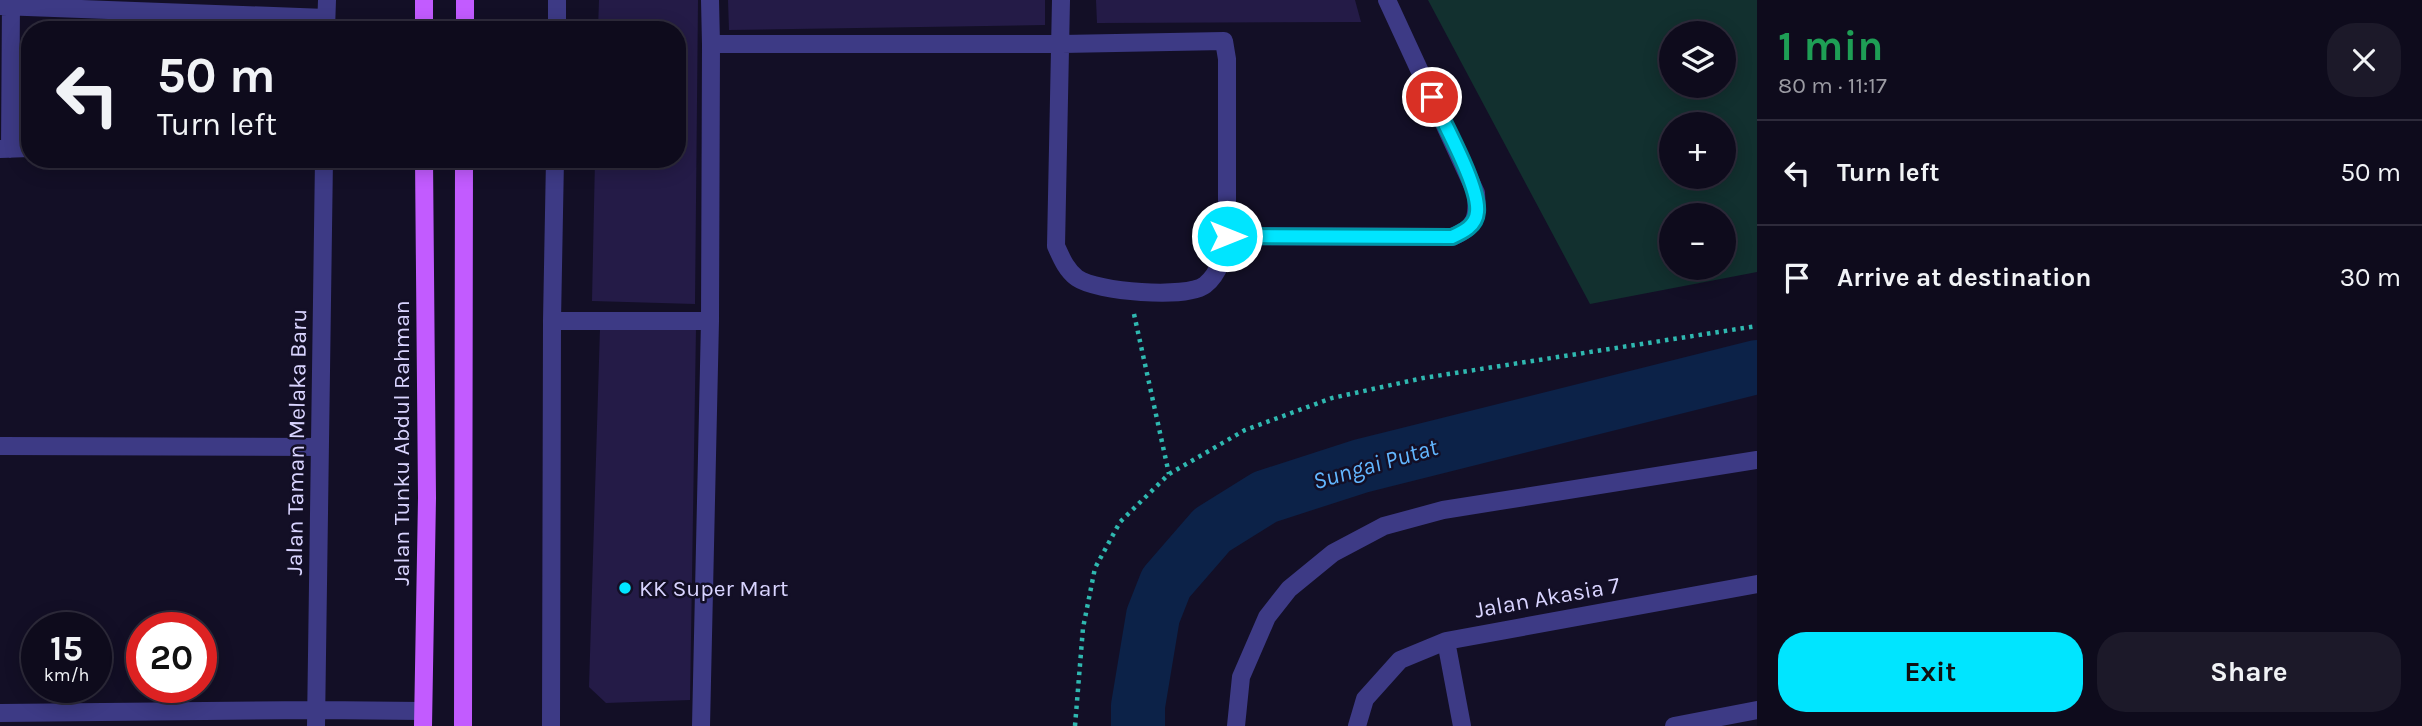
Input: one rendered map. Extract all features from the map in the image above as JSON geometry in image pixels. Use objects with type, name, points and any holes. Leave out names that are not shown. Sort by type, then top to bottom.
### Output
[{"type":"main road","points":[[424,0],[424,21]]},
{"type":"main road","points":[[465,0],[465,21]]},
{"type":"main road","name":"Jalan Tunku Abdul Rahman","points":[[423,719],[427,498],[424,168]]},
{"type":"main road","points":[[463,726],[464,168]]},
{"type":"street","points":[[557,0],[557,21]]},
{"type":"street","points":[[701,726],[710,321],[710,0]]},
{"type":"street","points":[[711,44],[1062,44],[1224,41],[1227,59],[1227,236],[1224,257],[1216,272],[1206,284],[1193,291],[1116,291],[1076,278],[1064,264],[1056,246],[1062,44],[1061,0]]},
{"type":"street","points":[[1227,236],[1452,237],[1467,230],[1477,214],[1476,193],[1387,0]]},
{"type":"street","points":[[5,149],[7,4],[326,16]]},
{"type":"street","name":"Jalan Taman Melaka Baru","points":[[316,718],[324,168]]},
{"type":"street","points":[[551,726],[555,168]]},
{"type":"street","points":[[552,321],[710,321]]},
{"type":"street","points":[[0,446],[320,447]]},
{"type":"street","points":[[1236,726],[1241,677],[1267,617],[1289,589],[1333,553],[1384,526],[1443,510],[1757,460]]},
{"type":"street","name":"Jalan Akasia 7","points":[[1357,726],[1365,699],[1400,660],[1446,641],[1757,584]]},
{"type":"street","points":[[1446,641],[1462,726]]},
{"type":"street","points":[[1674,726],[1757,710]]},
{"type":"street","points":[[0,713],[423,719]]},
{"type":"path","points":[[1130,291],[1169,474]]},
{"type":"path","points":[[1075,726],[1083,628],[1095,568],[1120,523],[1169,474],[1245,430],[1332,398],[1423,379],[1757,326]]},
{"type":"green space","points":[[1428,0],[1757,0],[1757,272],[1736,276],[1736,203],[1659,203],[1659,280],[1715,280],[1590,304]]},
{"type":"building","points":[[599,0],[698,0],[695,304],[592,301],[595,168],[686,168],[686,21],[598,21]]},
{"type":"building","points":[[728,0],[1045,0],[1045,25],[729,30]]},
{"type":"building","points":[[1096,0],[1355,0],[1361,22],[1097,23]]},
{"type":"building","points":[[600,328],[696,328],[690,700],[606,703],[589,687]]},
{"type":"waterway","name":"Sungai Putat","points":[[1138,726],[1138,706],[1153,616],[1166,583],[1212,530],[1265,497],[1361,466],[1757,367]]},
{"type":"place","name":"KK Super Mart","points":[[625,588]]},
{"type":"route","points":[[1227,236],[1452,237],[1467,230],[1477,214],[1476,193],[1432,97]]}]
